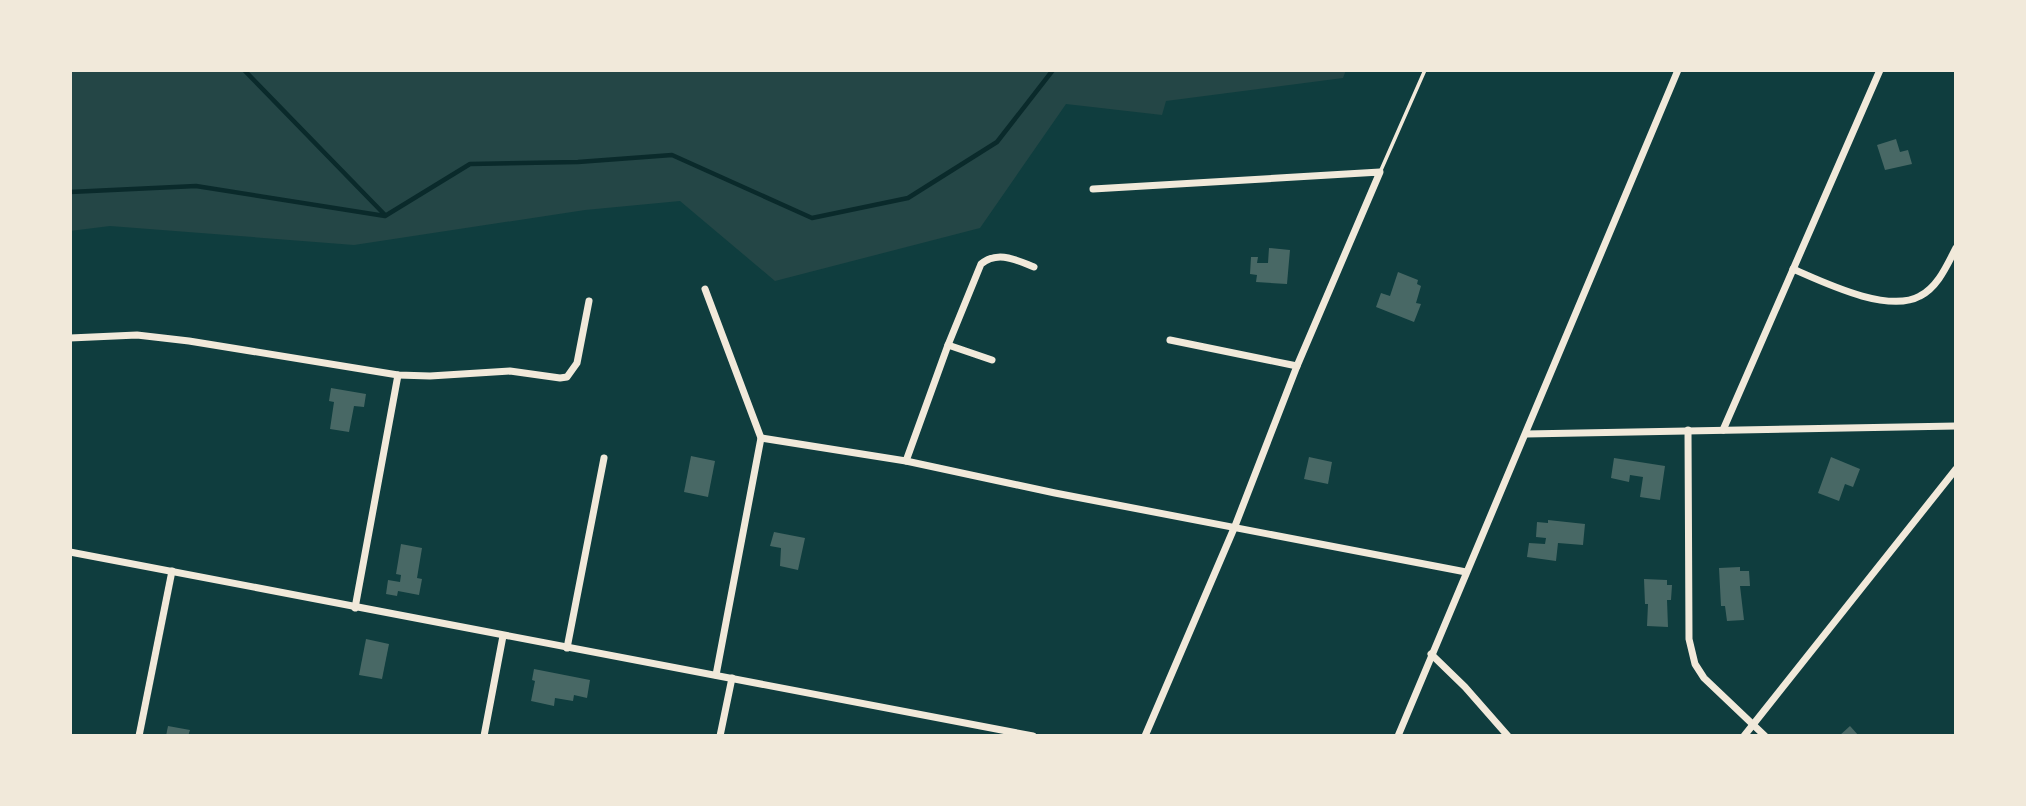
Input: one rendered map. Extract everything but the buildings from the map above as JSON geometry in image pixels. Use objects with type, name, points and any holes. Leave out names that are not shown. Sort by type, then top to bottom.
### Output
[{"type":"street","points":[[1398,736],[1678,70]]},
{"type":"street","points":[[1723,430],[1880,70]]},
{"type":"street","points":[[1093,189],[1380,172],[1297,366],[1235,526],[1145,736]]},
{"type":"street","points":[[1793,269],[1825,284],[1864,297],[1909,300],[1921,296],[1943,273],[1956,248]]},
{"type":"street","points":[[906,461],[981,264],[988,258],[997,256],[1034,267]]},
{"type":"street","points":[[705,289],[761,438],[716,675]]},
{"type":"street","points":[[70,338],[137,335],[398,375],[430,376],[510,371],[560,378],[567,377],[577,363],[589,301]]},
{"type":"street","points":[[1170,340],[1297,366]]},
{"type":"street","points":[[948,345],[992,360]]},
{"type":"street","points":[[355,608],[398,375]]},
{"type":"street","points":[[1526,434],[1956,426]]},
{"type":"street","points":[[1688,430],[1689,639],[1693,659],[1704,678],[1765,736]]},
{"type":"street","points":[[761,438],[906,461],[1055,493],[1466,572]]},
{"type":"street","points":[[566,648],[604,458]]},
{"type":"street","points":[[1744,736],[1956,469]]},
{"type":"street","points":[[70,552],[1033,736]]},
{"type":"street","points":[[139,736],[172,571]]},
{"type":"street","points":[[484,736],[503,636]]},
{"type":"street","points":[[1431,654],[1465,687],[1508,736]]},
{"type":"street","points":[[720,736],[732,678]]},
{"type":"lane","points":[[1380,172],[1425,70]]},
{"type":"shaded area","points":[[70,70],[1346,70],[1343,78],[1166,101],[1162,115],[1066,104],[980,228],[775,281],[680,201],[585,210],[354,245],[110,226],[70,231]]},
{"type":"waterway","points":[[244,70],[385,215]]},
{"type":"waterway","points":[[70,192],[196,186],[385,216],[470,164],[578,162],[672,155],[812,218],[908,198],[997,142],[1053,70]]}]
